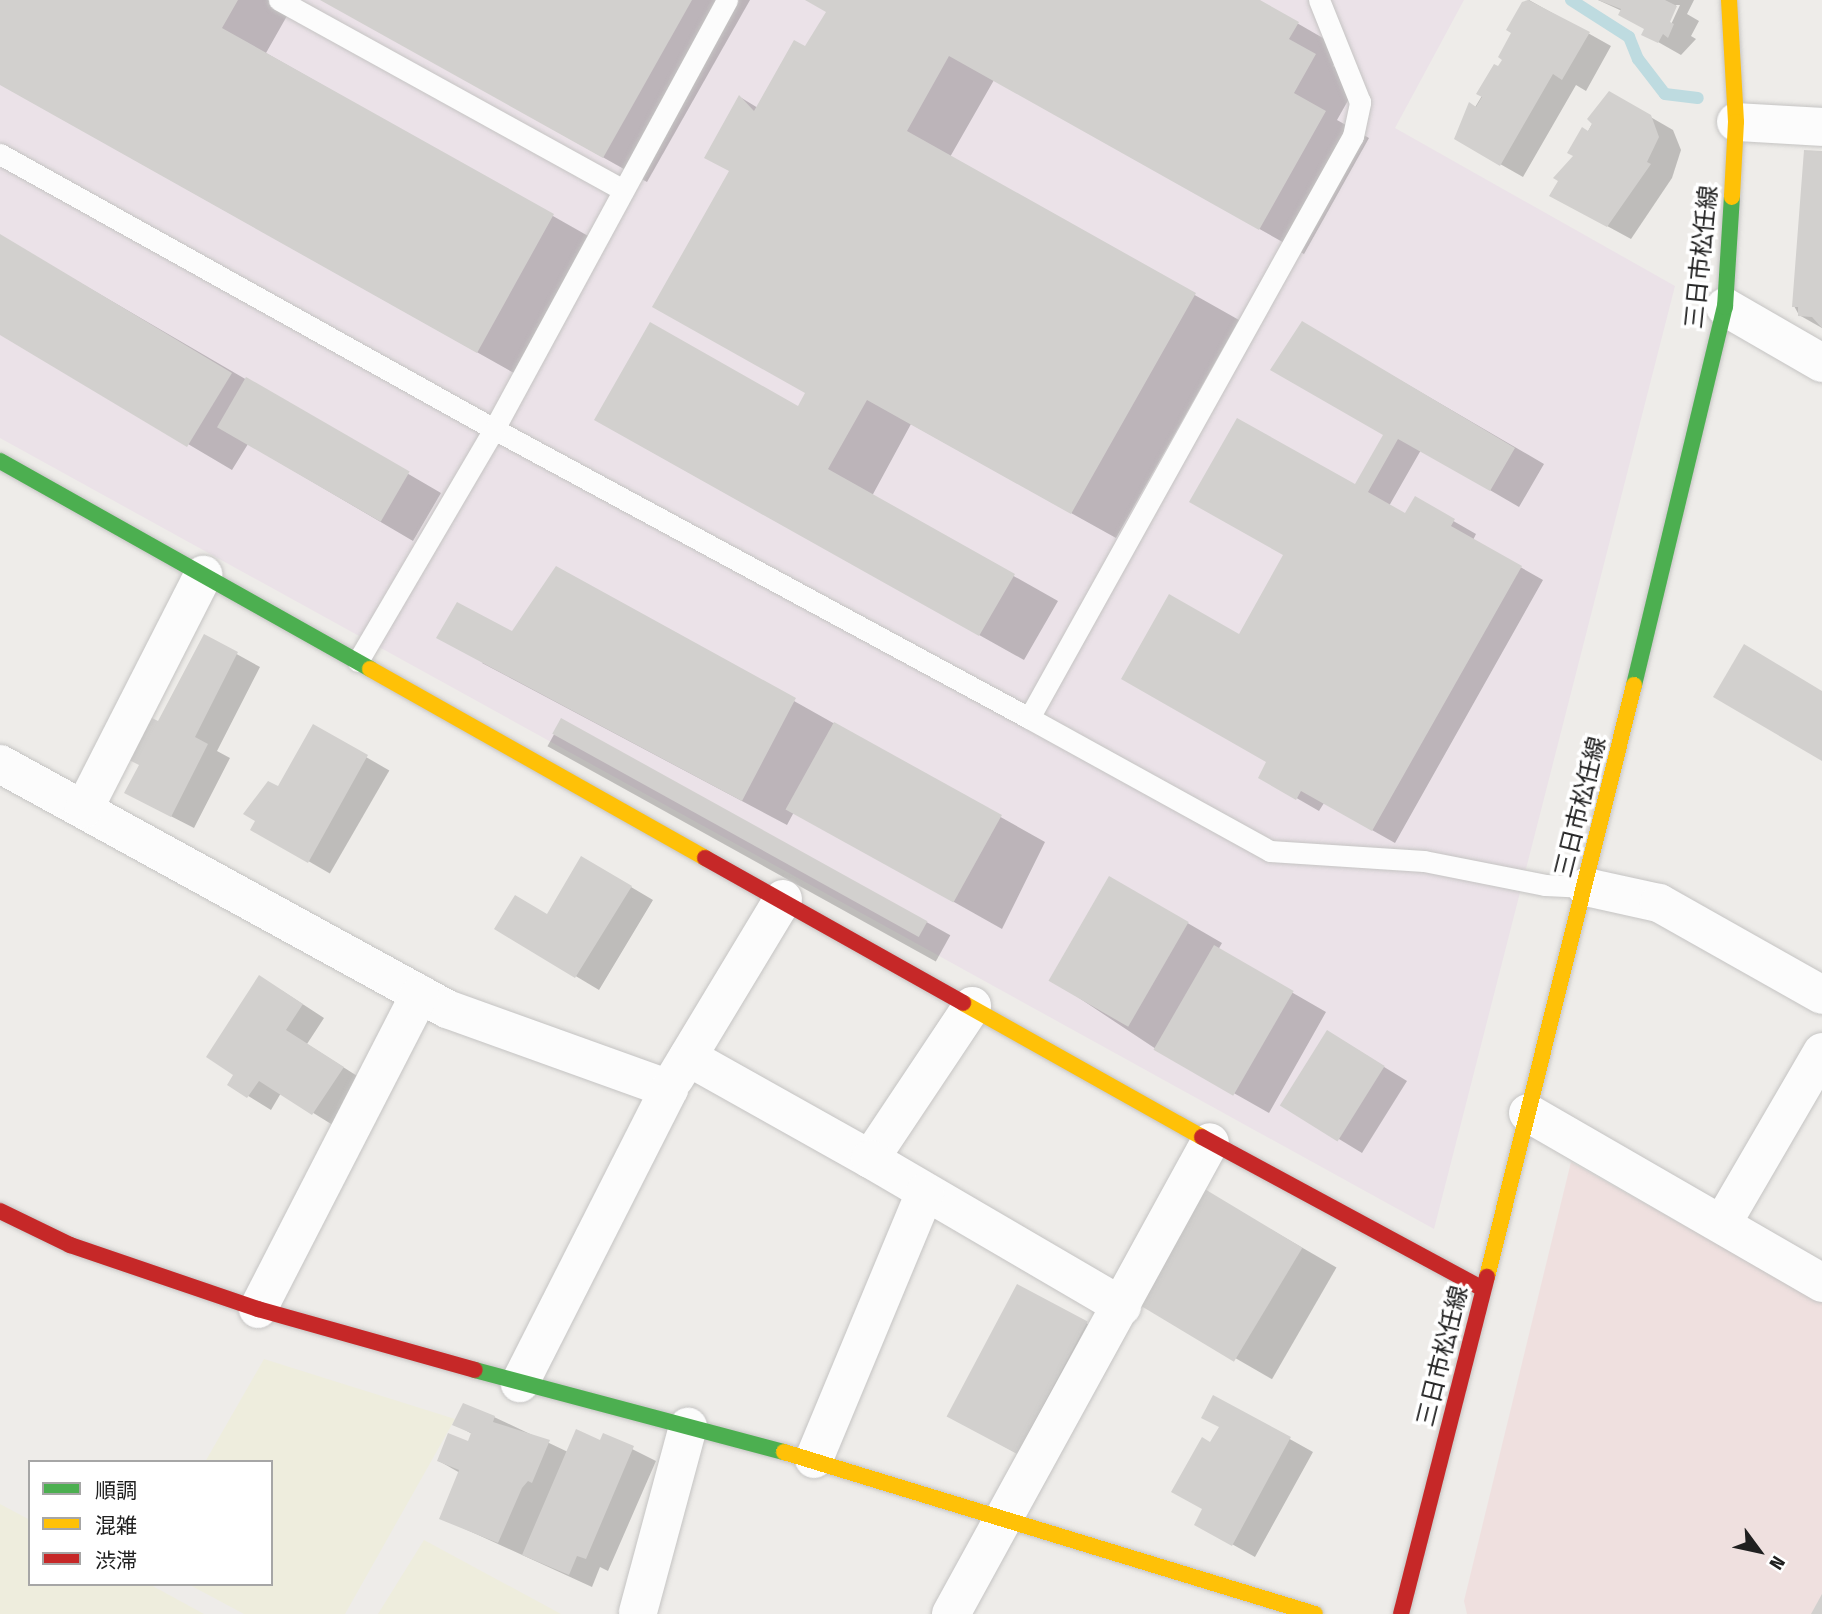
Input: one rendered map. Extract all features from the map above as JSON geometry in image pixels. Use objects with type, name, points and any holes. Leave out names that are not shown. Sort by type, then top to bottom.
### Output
[{"type":"street","name":"三日市松任線","points":[[1401,1614],[1586,887],[1725,307],[1736,122],[1730,0]]},
{"type":"street","points":[[1736,122],[1822,127]]},
{"type":"street","points":[[1725,307],[1822,363]]},
{"type":"street","points":[[0,461],[1210,1142],[1483,1289]]},
{"type":"street","points":[[85,809],[203,575]]},
{"type":"street","points":[[0,764],[447,1009],[678,1073],[870,1160],[1122,1306]]},
{"type":"street","points":[[1586,887],[1659,903],[1822,995]]},
{"type":"street","points":[[520,1383],[678,1073],[783,900]]},
{"type":"street","points":[[258,1309],[420,994]]},
{"type":"street","points":[[870,1160],[972,1006]]},
{"type":"street","points":[[1722,1224],[1822,1052]]},
{"type":"street","points":[[1528,1113],[1822,1283]]},
{"type":"street","points":[[951,1614],[1210,1142]]},
{"type":"street","points":[[814,1459],[925,1192]]},
{"type":"street","points":[[0,1211],[70,1245],[258,1309],[520,1383],[814,1459],[1315,1614]]},
{"type":"street","points":[[638,1612],[688,1427]]},
{"type":"lane","points":[[279,0],[622,189]]},
{"type":"lane","points":[[358,661],[494,429],[727,0]]},
{"type":"lane","points":[[1029,718],[1353,136],[1360,102],[1319,0]]},
{"type":"lane","points":[[0,153],[494,429],[1270,851],[1424,861],[1545,885],[1586,887]]},
{"type":"shaded area","points":[[0,0],[1464,0],[1395,128],[1675,286],[1434,1229],[0,438]]},
{"type":"shaded area","points":[[1571,1162],[1822,1303],[1822,1614],[1467,1614],[1464,1601]]},
{"type":"shaded area","points":[[264,1359],[455,1419],[345,1614],[244,1614],[192,1586],[273,1586],[273,1460],[206,1460]]},
{"type":"shaded area","points":[[0,1504],[28,1519],[28,1586],[153,1586],[204,1614],[0,1614]]},
{"type":"shaded area","points":[[424,1540],[561,1614],[378,1614]]},
{"type":"building","points":[[0,0],[238,0],[222,28],[554,214],[477,353],[0,85]]},
{"type":"building","points":[[320,0],[692,0],[603,158]]},
{"type":"building","points":[[805,0],[1260,0],[1299,22],[1289,39],[1316,54],[1294,93],[1326,111],[1259,230],[949,56],[907,131],[1196,293],[1071,514],[867,400],[828,469],[1015,574],[979,636],[594,420],[650,322],[798,406],[805,393],[652,307],[729,171],[704,158],[739,95],[754,111],[794,40],[805,46],[826,12]]},
{"type":"building","points":[[1528,0],[1590,32],[1562,80],[1553,74],[1500,166],[1454,139],[1469,102],[1476,107],[1482,97],[1476,94],[1494,64],[1498,66],[1502,60],[1498,57],[1511,33],[1506,30],[1522,2]]},
{"type":"building","points":[[1598,0],[1665,0],[1677,6],[1670,22],[1674,24],[1668,38],[1663,34],[1658,43],[1641,35],[1644,29],[1618,15],[1621,9]]},
{"type":"building","points":[[1609,91],[1651,115],[1659,137],[1647,162],[1651,164],[1607,227],[1549,196],[1558,181],[1553,178],[1573,156],[1567,153],[1582,127],[1588,131],[1592,124],[1587,119]]},
{"type":"building","points":[[1804,150],[1822,151],[1822,328],[1812,317],[1798,316],[1798,307],[1792,307]]},
{"type":"building","points":[[0,234],[232,373],[187,447],[0,335]]},
{"type":"building","points":[[1302,321],[1515,448],[1490,491],[1398,439],[1368,492],[1405,513],[1415,496],[1455,519],[1451,526],[1522,566],[1372,831],[1301,791],[1296,800],[1258,778],[1266,762],[1121,679],[1169,594],[1239,634],[1283,555],[1189,502],[1237,418],[1355,484],[1383,435],[1270,370]]},
{"type":"building","points":[[246,377],[410,472],[381,522],[217,427]]},
{"type":"building","points":[[556,566],[796,698],[742,801],[436,638],[457,602],[512,631]]},
{"type":"building","points":[[204,634],[238,652],[195,737],[208,744],[171,817],[124,793],[139,765],[125,758],[146,715],[158,721]]},
{"type":"building","points":[[1744,644],[1822,691],[1822,761],[1713,697]]},
{"type":"building","points":[[561,718],[927,921],[919,937],[552,734]]},
{"type":"building","points":[[834,722],[1002,815],[953,903],[786,809]]},
{"type":"building","points":[[313,724],[368,755],[308,863],[250,830],[255,821],[243,814],[268,781],[278,786]]},
{"type":"building","points":[[581,856],[632,886],[575,978],[494,929],[515,895],[547,914]]},
{"type":"building","points":[[1109,876],[1189,922],[1128,1027],[1048,981]]},
{"type":"building","points":[[1214,945],[1294,991],[1233,1096],[1154,1050]]},
{"type":"building","points":[[259,975],[303,1004],[286,1030],[344,1067],[312,1115],[259,1081],[247,1098],[227,1085],[233,1075],[206,1057]]},
{"type":"building","points":[[1327,1030],[1385,1066],[1338,1142],[1280,1105]]},
{"type":"building","points":[[1203,1188],[1302,1248],[1234,1362],[1134,1302]]},
{"type":"building","points":[[1017,1284],[1088,1322],[1017,1454],[947,1416]]},
{"type":"building","points":[[1213,1395],[1291,1437],[1232,1546],[1194,1525],[1202,1509],[1171,1492],[1202,1437],[1210,1442],[1219,1427],[1201,1418]]},
{"type":"building","points":[[463,1403],[495,1416],[493,1422],[550,1440],[532,1483],[528,1481],[522,1488],[498,1543],[439,1519],[459,1470],[437,1461],[448,1433],[468,1441],[471,1433],[452,1425]]},
{"type":"building","points":[[576,1429],[600,1440],[603,1433],[634,1446],[586,1559],[577,1556],[569,1575],[522,1555]]},
{"type":"building","points":[[1822,1594],[1822,1614],[1811,1614]]},
{"type":"waterway","points":[[1571,0],[1629,37],[1638,59],[1665,94],[1698,98]]},
{"type":"traffic: fast","points":[[1634,685],[1725,307],[1732,197]]},
{"type":"traffic: fast","points":[[0,461],[370,669]]},
{"type":"traffic: fast","points":[[475,1370],[784,1452]]},
{"type":"traffic: slow","points":[[1729,0],[1736,122],[1732,197]]},
{"type":"traffic: slow","points":[[370,669],[705,858]]},
{"type":"traffic: slow","points":[[1487,1277],[1634,685]]},
{"type":"traffic: slow","points":[[963,1003],[1202,1137]]},
{"type":"traffic: slow","points":[[784,1452],[1315,1614]]},
{"type":"traffic: jam","points":[[705,858],[963,1003]]},
{"type":"traffic: jam","points":[[1202,1137],[1483,1289]]},
{"type":"traffic: jam","points":[[0,1211],[70,1245],[258,1309],[475,1370]]},
{"type":"traffic: jam","points":[[1401,1614],[1487,1277]]}]
